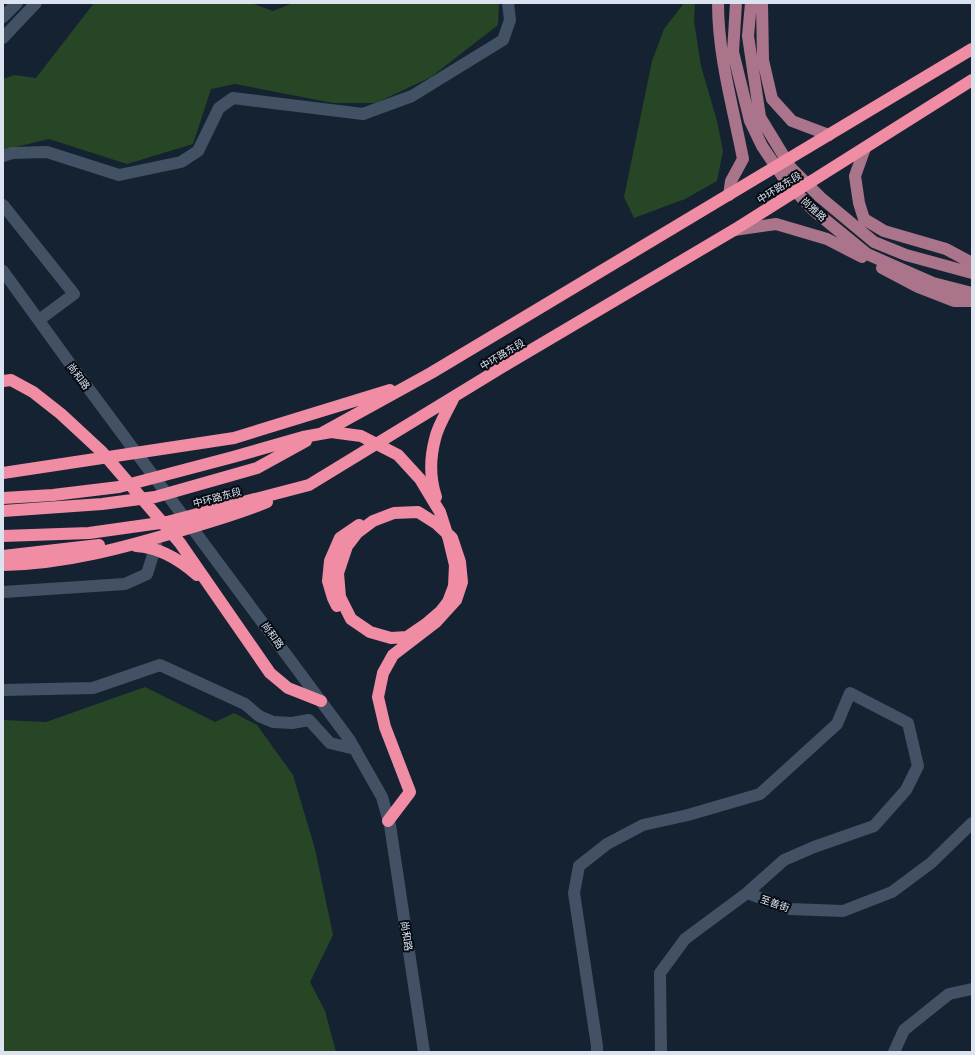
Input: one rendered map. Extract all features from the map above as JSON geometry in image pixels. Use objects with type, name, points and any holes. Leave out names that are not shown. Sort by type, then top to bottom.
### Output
[{"type":"highway","name":"中环路东段","points":[[3,510],[102,504],[155,497],[258,468],[414,382],[972,49]]},
{"type":"highway","name":"中环路东段","points":[[3,536],[90,533],[167,522],[309,484],[510,362],[734,230],[972,80]]},
{"type":"highway","points":[[3,381],[11,380],[33,392],[61,414],[107,458],[180,543],[270,673],[288,688],[322,701]]},
{"type":"highway","points":[[5,472],[234,438],[414,382]]},
{"type":"highway","points":[[449,540],[442,532],[432,526],[407,518],[390,518],[363,523],[340,538],[330,561],[328,581],[333,598],[340,613],[357,631],[384,642],[400,642],[429,634],[446,621],[457,607],[465,583],[464,560],[440,507],[432,485],[432,461],[435,438],[455,396]]},
{"type":"highway","points":[[3,499],[118,487],[303,437],[331,432],[362,436],[398,455],[420,479],[440,512],[449,540],[455,565],[454,586],[448,602],[441,611],[408,637],[391,638],[370,632],[351,619],[340,597],[338,573],[347,546],[357,533],[373,521],[394,513],[418,512],[437,524],[452,538],[460,562],[462,582],[456,600],[436,622],[393,655],[382,673],[378,697],[385,727],[410,792],[388,821]]},
{"type":"highway","points":[[3,565],[69,559],[154,539],[247,511],[309,484]]},
{"type":"highway","points":[[3,499],[102,504]]},
{"type":"highway","points":[[3,556],[108,544],[146,546],[170,556],[188,567],[208,584]]},
{"type":"main road","points":[[718,3],[718,27],[728,89],[743,159],[731,181],[729,195]]},
{"type":"main road","name":"尚雅路","points":[[736,3],[733,52],[755,119],[762,146],[785,180],[812,209],[867,254],[933,283],[972,293]]},
{"type":"main road","name":"尚雅路","points":[[751,3],[748,36],[755,119],[791,168],[820,197],[874,242],[906,255],[972,273]]},
{"type":"main road","points":[[762,3],[763,60],[772,99],[792,121],[829,135]]},
{"type":"main road","points":[[864,148],[855,176],[859,203],[864,219],[884,231],[946,249],[972,263]]},
{"type":"main road","points":[[734,230],[776,224],[827,239],[918,287],[954,302],[972,301]]},
{"type":"street","points":[[3,17],[17,3]]},
{"type":"street","points":[[3,38],[36,3]]},
{"type":"street","points":[[3,156],[12,153],[47,152],[119,175],[181,162],[198,151],[219,108],[234,98],[363,114],[412,96],[502,40],[510,20],[508,3]]},
{"type":"street","points":[[3,205],[74,294],[38,320]]},
{"type":"street","name":"尚和路","points":[[3,271],[71,365],[322,701],[349,739],[382,797],[388,821],[424,1052]]},
{"type":"street","points":[[3,592],[125,584],[147,574],[156,545],[154,539]]},
{"type":"street","points":[[3,690],[93,688],[160,666],[245,704],[259,716],[273,722],[292,723],[309,720],[330,743],[355,749]]},
{"type":"street","points":[[597,1052],[574,893],[579,866],[607,844],[643,825],[688,815],[760,794],[837,724],[850,693],[908,723],[918,766],[906,790],[874,826],[814,847],[784,860],[747,893]]},
{"type":"street","name":"至善街","points":[[661,1052],[660,973],[685,939],[747,893],[790,909],[843,911],[892,892],[931,863],[972,823]]},
{"type":"street","points":[[894,1052],[904,1030],[949,994],[972,989]]},
{"type":"green space","points":[[94,3],[251,3],[273,11],[293,3],[499,3],[498,25],[431,77],[376,103],[333,103],[235,84],[211,89],[193,144],[127,164],[49,139],[3,150],[3,79],[14,75],[36,78]]},
{"type":"green space","points":[[684,3],[695,3],[694,21],[701,66],[717,121],[723,151],[717,181],[685,199],[634,218],[624,197],[652,61],[664,29]]},
{"type":"green space","points":[[145,687],[215,722],[234,713],[257,725],[293,775],[315,849],[333,935],[310,982],[325,1011],[336,1052],[3,1052],[3,720],[46,722]]}]
